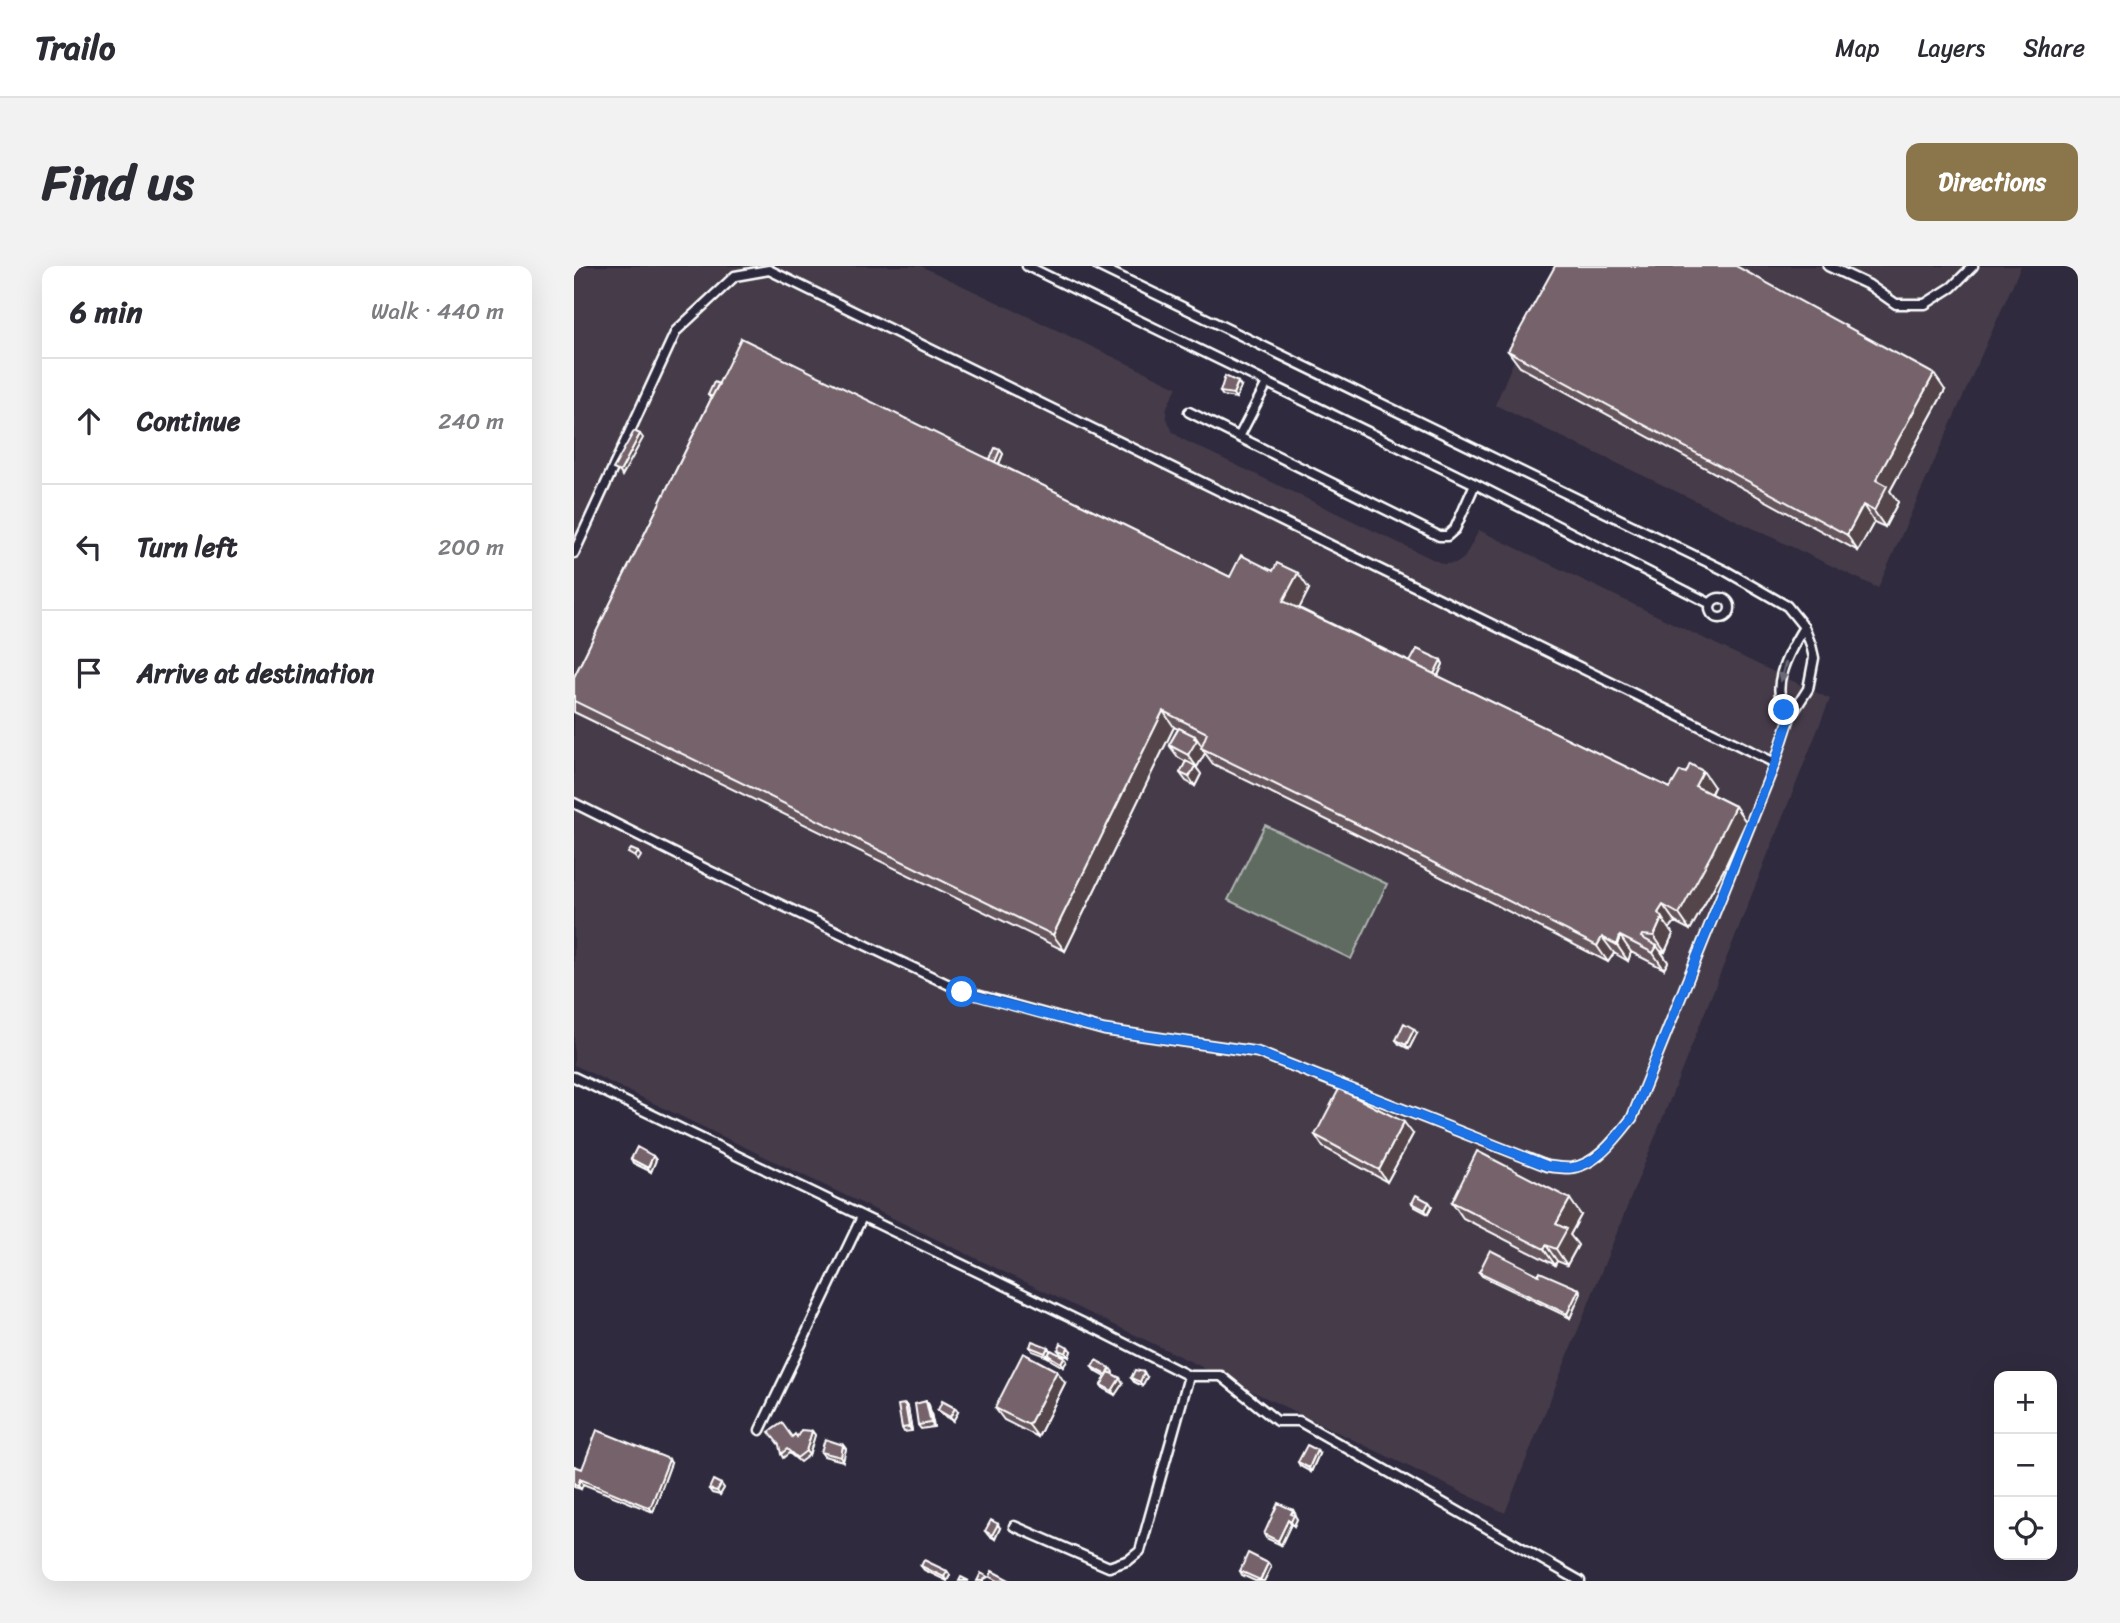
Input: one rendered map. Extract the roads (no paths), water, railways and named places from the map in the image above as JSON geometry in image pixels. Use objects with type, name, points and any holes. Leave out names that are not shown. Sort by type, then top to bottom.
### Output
[{"type":"lane","points":[[1027,266],[1475,484],[1709,603]]},
{"type":"lane","points":[[574,803],[962,992],[1104,1030],[1257,1052],[1547,1166],[1573,1168],[1591,1160],[1611,1144],[1632,1118],[1775,763],[1790,717],[1808,689],[1814,658],[1804,628],[1787,606],[1726,571],[1098,266]]},
{"type":"lane","points":[[1828,266],[1869,285],[1896,303],[1925,304],[1952,287],[1973,266]]},
{"type":"lane","points":[[574,554],[676,331],[735,276],[769,270],[1775,763]]},
{"type":"lane","points":[[1239,437],[1267,383]]},
{"type":"lane","points":[[1189,412],[1439,536],[1447,536],[1455,529],[1475,484]]},
{"type":"lane","points":[[1790,717],[1779,702],[1779,691],[1791,648],[1804,628]]},
{"type":"lane","points":[[574,1077],[1189,1376],[1222,1377],[1277,1421],[1299,1421],[1580,1581]]},
{"type":"lane","points":[[760,1430],[862,1217]]},
{"type":"lane","points":[[1014,1526],[1109,1567],[1129,1560],[1140,1551],[1189,1376]]}]
